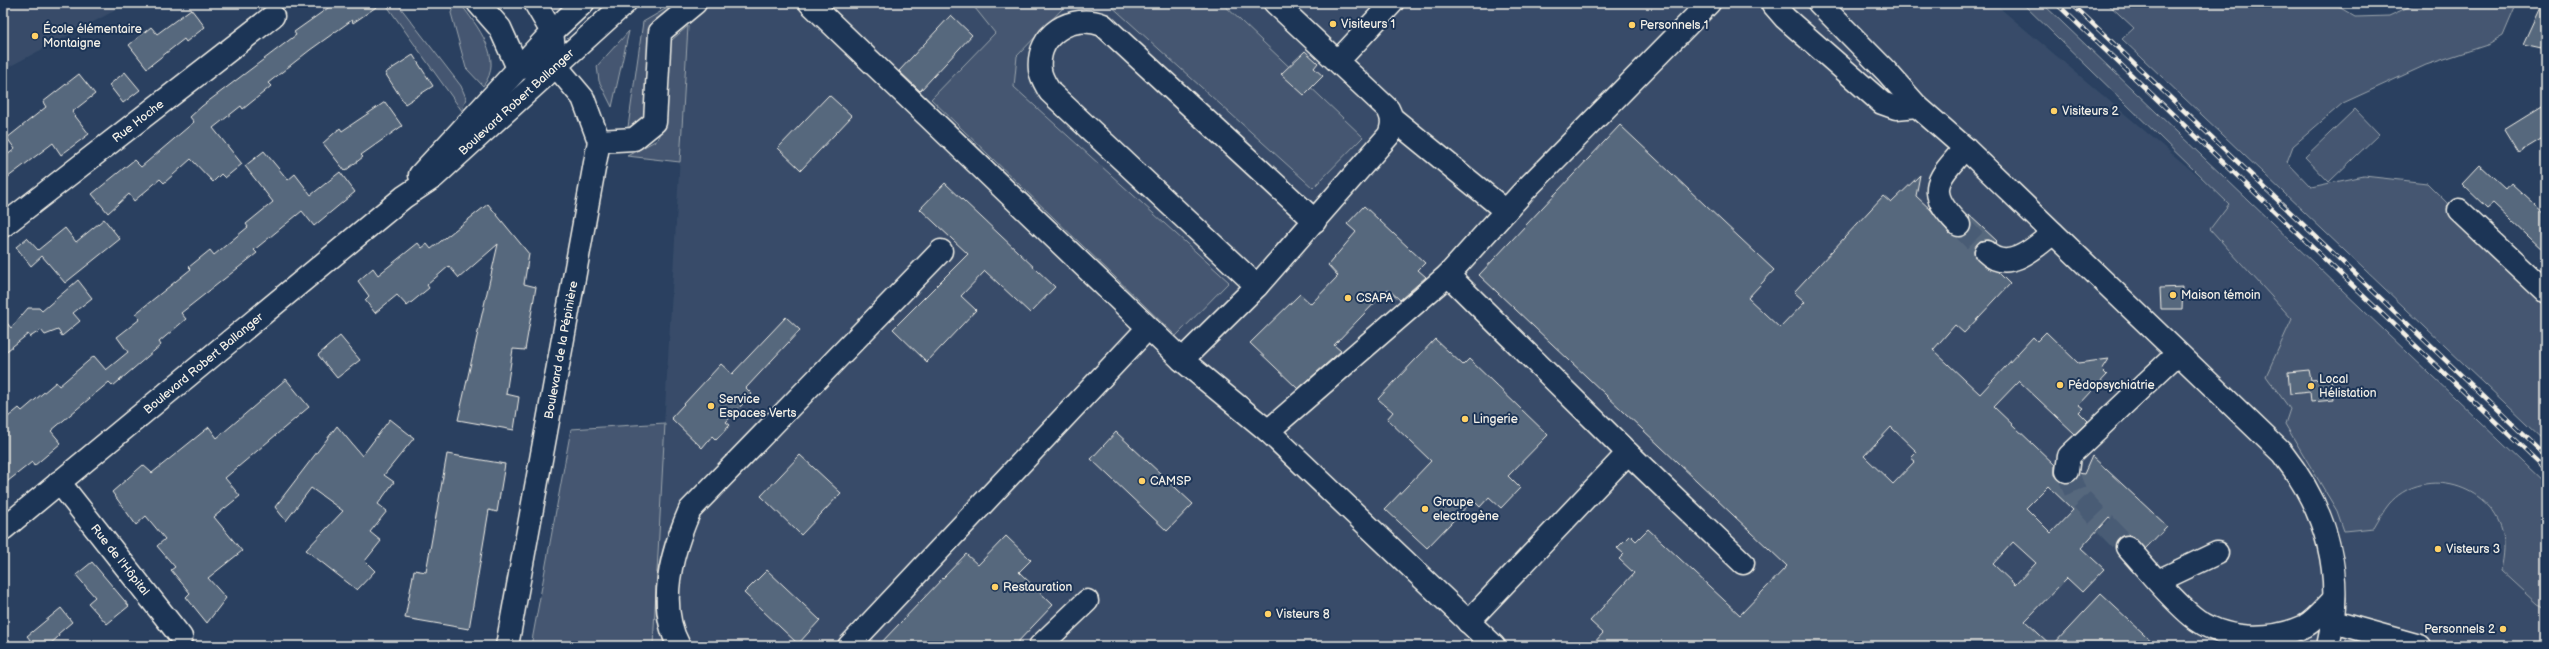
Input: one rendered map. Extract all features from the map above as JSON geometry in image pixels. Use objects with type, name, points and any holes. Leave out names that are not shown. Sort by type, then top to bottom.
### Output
[{"type":"street","points":[[478,3],[500,28],[518,68],[556,66],[552,32],[535,3]]},
{"type":"street","name":"Boulevard Robert Ballanger","points":[[404,197],[425,167],[552,32],[583,3]]},
{"type":"street","name":"Boulevard Robert Ballanger","points":[[3,529],[404,197],[434,177],[625,3]]},
{"type":"street","points":[[599,141],[634,139],[655,122],[660,32],[695,3]]},
{"type":"street","points":[[810,3],[1182,360],[1268,431],[1494,646]]},
{"type":"street","points":[[1182,360],[1257,286],[1389,135],[1393,126],[1392,118],[1388,109],[1275,3]]},
{"type":"street","points":[[1338,61],[1392,3]]},
{"type":"street","points":[[1268,431],[1448,274],[1506,211],[1709,3]]},
{"type":"street","points":[[1772,3],[1785,18],[1882,103],[1896,108],[1917,106]]},
{"type":"street","points":[[1819,3],[1886,71],[1917,106],[1965,148],[2177,354],[2282,453],[2299,475],[2314,500],[2328,537],[2334,599],[2334,622],[2328,646]]},
{"type":"street","name":"Rue Hoche","points":[[3,226],[273,16]]},
{"type":"street","points":[[1257,286],[1050,92],[1040,70],[1044,46],[1054,34],[1066,24],[1075,21],[1090,20],[1103,25],[1314,221]]},
{"type":"street","name":"Boulevard de la Pépinière","points":[[507,646],[599,141],[584,98],[556,66]]},
{"type":"street","points":[[1392,118],[1506,211]]},
{"type":"street","points":[[1959,225],[1946,211],[1939,200],[1937,188],[1940,176],[1965,148]]},
{"type":"street","points":[[2459,210],[2546,292]]},
{"type":"street","points":[[1986,252],[1991,257],[2012,259],[2024,256],[2053,233]]},
{"type":"street","points":[[679,646],[672,634],[668,605],[670,572],[677,539],[690,510],[941,251]]},
{"type":"street","points":[[1448,274],[1628,453],[1743,563]]},
{"type":"street","points":[[849,646],[1148,328]]},
{"type":"street","points":[[2067,471],[2069,456],[2177,354]]},
{"type":"street","points":[[1468,622],[1628,453]]},
{"type":"street","name":"Rue de l'Hôpital","points":[[59,482],[181,637]]},
{"type":"street","points":[[2126,547],[2191,616],[2208,627],[2250,637],[2287,633],[2306,625],[2334,599]]},
{"type":"street","points":[[2158,581],[2217,553]]},
{"type":"street","points":[[1040,646],[1087,602]]},
{"type":"street","points":[[2334,622],[2420,646]]},
{"type":"shaded area","name":"École élémentaire Montaigne","points":[[3,3],[129,3],[3,70]]},
{"type":"shaded area","points":[[385,3],[397,3],[461,86],[466,98],[462,111]]},
{"type":"shaded area","points":[[455,3],[460,3],[481,32],[490,54],[491,65],[489,76],[483,86],[466,68],[451,13]]},
{"type":"shaded area","points":[[689,3],[1994,3],[2211,187],[2546,512],[2546,646],[651,646]]},
{"type":"shaded area","points":[[980,3],[1072,3],[1065,6],[1017,56],[1014,87],[1229,282],[1176,336],[931,99],[995,33],[975,8]]},
{"type":"shaded area","points":[[1108,3],[1222,3],[1363,137],[1313,188]]},
{"type":"shaded area","points":[[2022,3],[2042,3],[2546,485],[2546,608],[2538,604],[2501,570],[2504,538],[2501,527],[2493,512],[2481,499],[2467,490],[2451,485],[2434,483],[2418,486],[2402,493],[2389,504],[2374,528],[2344,531],[2337,511],[2285,424],[2290,409],[2266,376],[2292,319],[2210,229],[2229,204]]},
{"type":"shaded area","points":[[2107,3],[2332,3],[2356,17],[2389,16],[2417,3],[2517,3],[2503,36],[2490,44],[2426,65],[2343,103],[2293,146],[2287,162],[2311,187],[2364,176],[2427,183],[2546,301],[2546,442],[2122,39],[2134,28]]},
{"type":"shaded area","points":[[674,4],[683,5],[651,39],[651,117],[627,134],[643,22]]},
{"type":"shaded area","points":[[688,26],[680,162],[627,156],[657,140],[665,120],[665,46]]},
{"type":"shaded area","points":[[629,31],[612,107],[599,81],[597,66]]},
{"type":"shaded area","points":[[2355,109],[2379,134],[2329,182],[2305,157]]},
{"type":"shaded area","points":[[665,423],[653,646],[531,646],[571,429]]},
{"type":"building","points":[[335,3],[382,3],[353,23],[352,20],[310,50],[268,83],[271,86],[243,109],[241,106],[213,128],[242,164],[225,178],[221,174],[213,182],[191,159],[164,183],[160,179],[134,201],[129,194],[108,213],[92,194],[134,160],[141,167],[194,122],[190,117],[202,106],[296,35],[294,32]]},
{"type":"building","points":[[2542,3],[2546,3],[2546,49],[2523,44]]},
{"type":"building","points":[[191,9],[205,27],[186,42],[184,39],[147,68],[129,45],[151,27],[157,34]]},
{"type":"building","points":[[951,15],[972,35],[920,91],[899,71]]},
{"type":"building","points":[[1305,51],[1318,63],[1314,68],[1323,76],[1304,95],[1281,74]]},
{"type":"building","points":[[413,55],[433,86],[405,104],[385,73]]},
{"type":"building","points":[[125,72],[140,90],[123,103],[109,85]]},
{"type":"building","points":[[79,74],[95,94],[72,112],[89,134],[61,155],[53,143],[3,181],[3,158],[15,149],[7,138],[46,107],[43,102]]},
{"type":"building","points":[[829,95],[852,116],[801,170],[778,148]]},
{"type":"building","points":[[385,102],[402,126],[361,155],[363,157],[345,171],[323,143],[340,128],[342,131]]},
{"type":"building","points":[[2546,104],[2546,136],[2518,153],[2504,130]]},
{"type":"building","points":[[1620,125],[1774,270],[1748,298],[1780,328],[1805,302],[1794,292],[1883,196],[1891,203],[1920,175],[1916,196],[1931,210],[1950,234],[1961,237],[1968,234],[1971,228],[1969,215],[1997,241],[1995,243],[1988,240],[1980,241],[1974,250],[1975,257],[1987,268],[1997,271],[2010,284],[1964,333],[1955,325],[1933,350],[1980,394],[2033,337],[2037,341],[2046,332],[2078,363],[2109,359],[2102,370],[2107,375],[2079,405],[2083,408],[2079,412],[2088,421],[2075,434],[2019,381],[1994,407],[2055,465],[2055,475],[2060,481],[2071,483],[2079,473],[2084,474],[2092,456],[2167,526],[2145,549],[2109,517],[2081,548],[2104,569],[2082,592],[2067,578],[2025,621],[2052,646],[1591,646],[1603,633],[1590,621],[1634,573],[1619,559],[1624,554],[1617,548],[1630,535],[1636,541],[1648,529],[1740,615],[1787,566],[1479,275]],"holes":[[[1891,427],[1917,452],[1911,458],[1915,461],[1893,484],[1864,456]],[[2048,486],[2073,510],[2051,533],[2026,508]],[[2013,542],[2036,563],[2015,585],[1993,564]]]},
{"type":"building","points":[[264,151],[288,180],[295,174],[311,195],[340,172],[355,192],[314,226],[302,211],[254,250],[257,253],[181,313],[186,319],[159,342],[161,345],[113,386],[109,382],[51,431],[61,443],[34,466],[32,462],[3,485],[3,421],[19,408],[22,411],[56,382],[59,386],[94,356],[106,370],[128,352],[117,337],[140,319],[135,314],[191,269],[189,267],[210,250],[214,255],[248,227],[246,224],[273,202],[245,166]]},
{"type":"building","points":[[2480,165],[2506,189],[2511,183],[2546,215],[2546,253],[2493,203],[2487,208],[2462,184]]},
{"type":"building","points":[[945,183],[1055,287],[1030,313],[985,271],[961,296],[976,310],[927,362],[893,329],[968,254],[920,209]]},
{"type":"building","points":[[488,204],[529,254],[524,284],[536,287],[525,350],[513,349],[506,394],[519,397],[514,430],[458,420],[498,244],[459,278],[449,266],[427,285],[429,288],[407,306],[397,295],[375,313],[365,300],[369,296],[358,281],[373,268],[378,275],[418,243],[422,248],[427,244],[431,249]]},
{"type":"building","name":"CSAPA","points":[[1364,206],[1425,263],[1418,270],[1426,277],[1400,300],[1388,289],[1334,345],[1341,351],[1298,389],[1250,343],[1300,294],[1311,304],[1338,276],[1328,265],[1356,232],[1347,224]]},
{"type":"building","points":[[104,219],[120,239],[65,283],[42,256],[31,266],[16,247],[27,238],[38,250],[65,228],[76,242]]},
{"type":"building","points":[[78,280],[92,298],[73,313],[80,321],[62,336],[58,330],[45,335],[41,330],[30,337],[28,334],[3,354],[3,318],[11,328],[28,308],[39,308],[42,311]]},
{"type":"building","name":"Maison témoin","points":[[2183,287],[2182,309],[2161,309],[2160,288]]},
{"type":"building","name":"Service Espaces Verts","points":[[786,317],[800,330],[746,388],[752,394],[726,422],[730,425],[716,440],[712,436],[702,448],[671,418],[721,364],[732,374]]},
{"type":"building","points":[[340,336],[360,360],[337,378],[318,355]]},
{"type":"building","name":"Lingerie","points":[[1435,339],[1463,365],[1469,359],[1548,435],[1508,476],[1520,488],[1501,508],[1489,497],[1480,507],[1473,500],[1427,548],[1385,509],[1431,461],[1387,419],[1393,412],[1378,399]]},
{"type":"building","name":"Local Hélistation","points":[[2309,370],[2311,380],[2331,378],[2334,400],[2311,402],[2310,392],[2290,394],[2288,372]]},
{"type":"building","points":[[286,379],[309,407],[225,478],[240,496],[214,517],[242,551],[208,578],[226,598],[207,623],[186,597],[190,593],[171,570],[175,567],[157,546],[165,539],[146,516],[136,525],[112,492],[143,465],[152,473],[209,427],[217,438]]},
{"type":"building","points":[[390,419],[414,438],[384,475],[394,482],[378,504],[387,511],[370,532],[381,541],[365,561],[375,571],[357,590],[306,550],[343,511],[311,488],[286,521],[275,507],[337,426],[362,456]]},
{"type":"building","name":"CAMSP","points":[[1116,432],[1193,504],[1167,531],[1091,459]]},
{"type":"building","points":[[447,454],[505,464],[497,512],[489,510],[469,629],[405,618],[414,570],[426,572]]},
{"type":"building","points":[[800,455],[841,493],[801,535],[761,496]]},
{"type":"building","points":[[1006,536],[1031,560],[1019,572],[1053,605],[1014,646],[878,646],[966,554],[978,565]]},
{"type":"building","points":[[92,562],[129,606],[107,624],[88,603],[95,597],[76,575]]},
{"type":"building","points":[[767,570],[820,620],[798,644],[744,593]]},
{"type":"building","points":[[2101,594],[2157,646],[2052,646]]},
{"type":"building","points":[[61,608],[72,622],[58,634],[59,636],[48,646],[35,646],[27,636]]},
{"type":"tunnel","points":[[1959,225],[1986,252]]},
{"type":"tunnel","points":[[2067,471],[2076,494],[2127,547]]},
{"type":"railway","points":[[2056,3],[2546,470]]},
{"type":"railway","points":[[2071,3],[2546,456]]},
{"type":"place","name":"Visiteurs 1","points":[[1333,24]]},
{"type":"place","name":"Personnels 1","points":[[1632,25]]},
{"type":"place","name":"École élémentaire Montaigne","points":[[35,36]]},
{"type":"place","name":"Visiteurs 2","points":[[2054,111]]},
{"type":"place","name":"Maison témoin","points":[[2173,295]]},
{"type":"place","name":"CSAPA","points":[[1348,298]]},
{"type":"place","name":"Pédopsychiatrie","points":[[2060,385]]},
{"type":"place","name":"Local Hélistation","points":[[2311,386]]},
{"type":"place","name":"Service Espaces Verts","points":[[711,406]]},
{"type":"place","name":"Lingerie","points":[[1465,419]]},
{"type":"place","name":"CAMSP","points":[[1142,481]]},
{"type":"place","name":"Groupe electrogène","points":[[1425,509]]},
{"type":"place","name":"Visteurs 3","points":[[2438,549]]},
{"type":"place","name":"Restauration","points":[[995,587]]},
{"type":"place","name":"Visteurs 8","points":[[1268,614]]},
{"type":"place","name":"Personnels 2","points":[[2503,629]]}]
